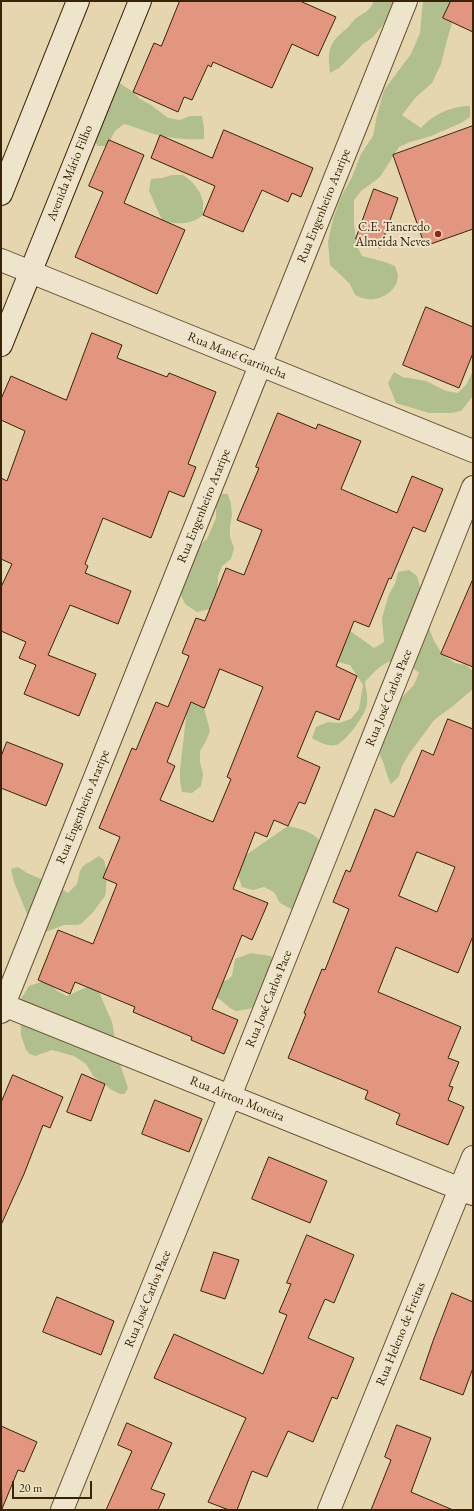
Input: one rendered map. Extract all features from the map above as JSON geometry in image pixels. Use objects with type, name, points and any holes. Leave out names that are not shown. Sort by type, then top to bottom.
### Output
[{"type":"street","points":[[1,194],[78,1]]},
{"type":"street","name":"Avenida Mário Filho","points":[[1,345],[140,1]]},
{"type":"street","name":"Rua Engenheiro Araripe","points":[[2,1007],[406,1]]},
{"type":"street","name":"Rua Mané Garrincha","points":[[1,260],[473,451]]},
{"type":"street","name":"Rua José Carlos Pace","points":[[62,1510],[230,1096],[473,487]]},
{"type":"street","name":"Rua Airton Moreira","points":[[2,1007],[467,1191]]},
{"type":"street","name":"Rua Heleno de Freitas","points":[[329,1510],[467,1191],[473,1157]]},
{"type":"green space","points":[[374,1],[403,1],[373,37],[363,44],[339,68],[330,73],[329,54],[332,44],[354,20],[368,10]]},
{"type":"green space","points":[[423,1],[458,1],[441,64],[432,83],[416,97],[402,115],[421,128],[437,115],[456,107],[470,106],[470,117],[461,123],[431,136],[399,147],[380,177],[361,191],[354,200],[354,225],[357,246],[362,256],[395,266],[398,275],[395,286],[388,294],[383,297],[366,299],[355,295],[350,284],[330,265],[328,242],[333,219],[341,197],[352,177],[361,154],[373,136],[384,90],[411,54],[420,33]]},
{"type":"green space","points":[[118,82],[168,118],[180,120],[190,116],[202,116],[204,139],[166,137],[124,124],[115,131],[107,146],[98,146],[92,137]]},
{"type":"green space","points":[[172,175],[183,175],[192,182],[199,191],[203,201],[203,215],[194,221],[173,223],[162,220],[149,191],[151,179]]},
{"type":"green space","points":[[473,371],[473,396],[461,411],[451,413],[429,413],[396,403],[388,383],[394,372],[403,377],[426,381],[446,391],[458,393],[466,385]]},
{"type":"green space","points":[[216,494],[228,494],[232,515],[230,537],[234,548],[231,559],[222,566],[218,576],[217,602],[210,609],[197,612],[185,604],[180,593],[198,547],[207,539],[216,518]]},
{"type":"green space","points":[[409,570],[417,576],[423,598],[426,620],[434,641],[442,654],[455,663],[466,665],[473,671],[473,689],[434,720],[409,754],[402,766],[399,776],[391,784],[377,748],[396,703],[414,685],[419,673],[402,658],[390,661],[381,666],[365,682],[367,698],[366,709],[355,727],[345,739],[336,745],[330,745],[324,744],[312,738],[316,727],[328,722],[339,723],[351,719],[359,709],[363,685],[350,665],[338,662],[331,653],[342,625],[374,648],[384,642],[382,618],[389,594],[395,584],[398,572]]},
{"type":"green space","points":[[199,698],[204,708],[210,731],[200,751],[200,762],[203,774],[201,786],[192,793],[182,792],[180,770],[188,701]]},
{"type":"green space","points":[[288,826],[305,831],[316,837],[334,860],[332,871],[326,882],[302,906],[291,909],[280,903],[274,892],[264,887],[253,890],[242,887],[238,876],[240,865],[246,855]]},
{"type":"green space","points":[[99,856],[104,860],[107,873],[106,890],[105,896],[93,912],[81,924],[64,925],[43,933],[33,928],[14,882],[11,869],[18,867],[68,893],[77,884],[80,871],[83,866]]},
{"type":"green space","points":[[251,953],[271,956],[273,960],[264,1001],[249,1009],[236,1011],[213,995],[211,985],[227,980],[232,976],[235,959]]},
{"type":"green space","points":[[41,982],[48,982],[57,991],[67,996],[89,986],[94,986],[99,992],[112,1022],[114,1046],[128,1088],[125,1094],[120,1094],[110,1089],[94,1077],[86,1064],[74,1056],[52,1050],[35,1056],[26,1050],[21,1035],[20,1003],[29,986]]},
{"type":"building","points":[[180,1],[300,1],[336,17],[318,56],[292,44],[272,88],[213,62],[211,67],[208,65],[192,100],[184,97],[178,112],[133,92],[154,43],[161,46]]},
{"type":"building","points":[[451,1],[473,1],[473,32],[443,18]]},
{"type":"building","points":[[473,126],[473,229],[425,246],[393,155]]},
{"type":"building","points":[[224,130],[313,168],[301,197],[292,193],[288,202],[262,190],[243,232],[203,215],[215,186],[151,158],[160,135],[212,158]]},
{"type":"building","points":[[109,140],[144,155],[124,203],[185,230],[157,294],[75,257],[103,192],[89,186]]},
{"type":"building","points":[[374,189],[398,198],[380,248],[356,239]]},
{"type":"building","points":[[426,307],[473,327],[473,353],[459,388],[403,365]]},
{"type":"building","points":[[92,333],[122,345],[117,358],[167,377],[169,373],[216,392],[188,464],[196,467],[184,497],[169,491],[151,538],[103,518],[85,564],[88,566],[85,573],[131,591],[118,624],[70,605],[48,655],[96,674],[79,716],[24,694],[36,665],[19,658],[26,642],[1,631],[1,587],[12,564],[1,559],[1,478],[7,481],[25,431],[1,420],[1,399],[11,376],[66,400]]},
{"type":"building","points":[[278,413],[316,429],[318,424],[361,441],[341,489],[397,513],[412,476],[443,489],[425,532],[413,527],[391,579],[389,578],[369,627],[354,621],[336,666],[357,676],[339,720],[316,711],[297,757],[320,767],[305,804],[299,802],[288,826],[274,820],[267,837],[255,832],[233,889],[268,903],[252,940],[242,935],[212,1009],[238,1020],[224,1054],[191,1040],[192,1037],[133,1012],[135,1007],[75,982],[70,994],[38,980],[58,930],[93,944],[117,884],[103,878],[120,837],[99,828],[132,748],[136,750],[156,702],[168,707],[189,656],[182,653],[196,618],[205,621],[226,568],[244,575],[262,530],[237,520],[259,468],[256,467]],"holes":[[[220,669],[263,687],[227,777],[231,779],[213,822],[160,800],[175,766],[167,762],[191,702],[204,708]]]},
{"type":"building","points":[[473,579],[473,667],[441,654]]},
{"type":"building","points":[[448,719],[473,729],[473,936],[458,973],[396,947],[378,992],[461,1027],[448,1058],[459,1062],[449,1086],[453,1087],[448,1100],[464,1107],[448,1145],[396,1124],[400,1114],[365,1099],[368,1091],[288,1058],[322,969],[325,970],[349,909],[333,902],[346,870],[350,872],[375,809],[394,817],[422,750],[433,755]],"holes":[[[417,852],[455,867],[437,912],[399,896]]]},
{"type":"building","points":[[7,742],[63,764],[46,806],[1,788],[1,757]]},
{"type":"building","points":[[82,1074],[105,1084],[91,1121],[67,1112]]},
{"type":"building","points":[[13,1075],[63,1097],[50,1128],[43,1125],[24,1174],[1,1225],[1,1103]]},
{"type":"building","points":[[155,1100],[202,1119],[189,1152],[142,1134]]},
{"type":"building","points":[[269,1157],[327,1181],[310,1223],[252,1199]]},
{"type":"building","points":[[307,1235],[354,1255],[334,1303],[325,1299],[308,1338],[354,1358],[337,1399],[332,1397],[313,1442],[288,1431],[267,1477],[252,1471],[237,1510],[229,1510],[208,1502],[246,1418],[154,1378],[174,1334],[263,1374],[287,1315],[279,1312],[291,1284],[287,1283]]},
{"type":"building","points":[[214,1252],[239,1260],[225,1299],[201,1291]]},
{"type":"building","points":[[452,1293],[473,1302],[473,1368],[463,1395],[420,1379]]},
{"type":"building","points":[[57,1297],[114,1321],[101,1355],[43,1332]]},
{"type":"building","points":[[127,1423],[172,1443],[151,1489],[165,1494],[158,1510],[106,1510],[132,1451],[118,1445]]},
{"type":"building","points":[[397,1425],[431,1438],[411,1492],[453,1510],[371,1510],[391,1460],[385,1457]]},
{"type":"building","points":[[1,1426],[37,1442],[24,1472],[18,1470],[2,1509]]},
{"type":"place","name":"C.E. Tancredo Almeida Neves","points":[[438,234]]}]
